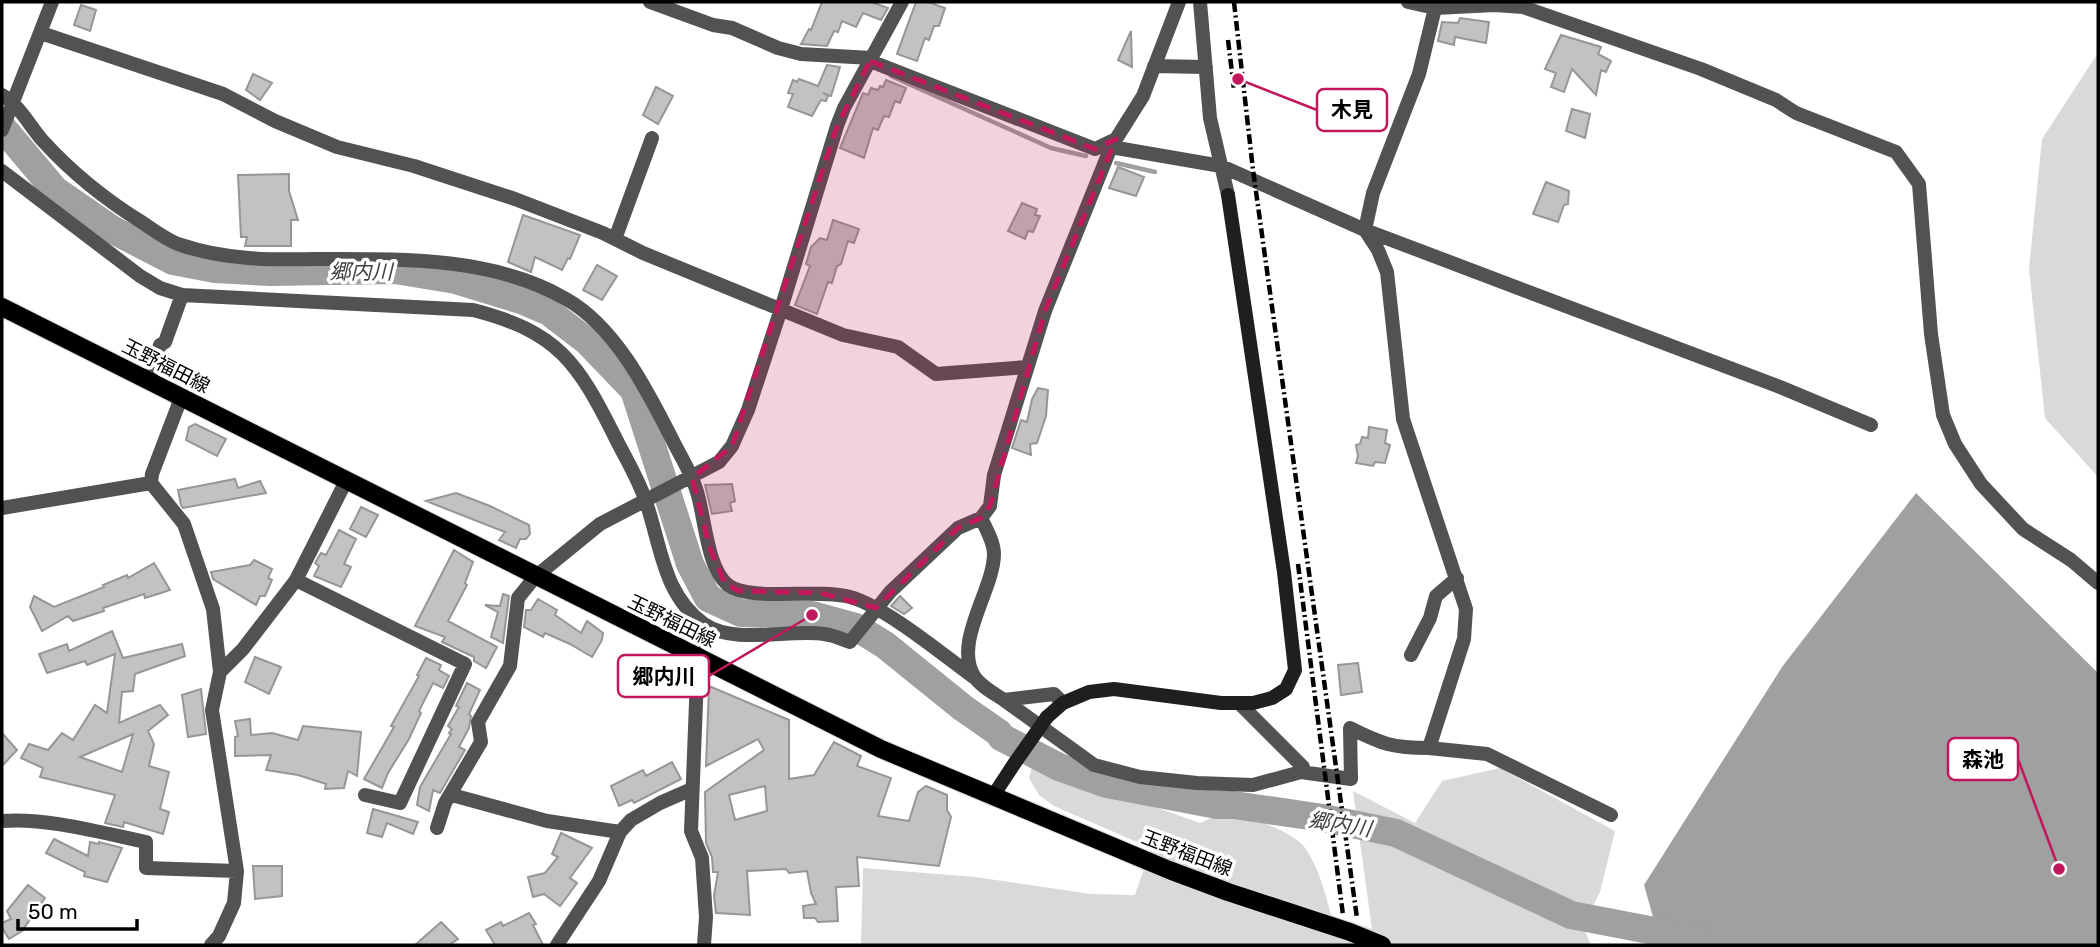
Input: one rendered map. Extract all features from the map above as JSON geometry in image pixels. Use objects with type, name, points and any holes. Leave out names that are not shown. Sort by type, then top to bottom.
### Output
[{"type":"main road","name":"玉野福田線","points":[[2,307],[881,749],[1169,870],[1382,945]]},
{"type":"street","points":[[2,130],[8,103],[41,33],[52,2]]},
{"type":"street","points":[[650,2],[713,25],[732,28],[789,51],[870,59],[1095,149],[1114,143],[1221,166],[1365,230],[1780,387],[1871,425]]},
{"type":"street","points":[[437,828],[445,803],[481,742],[478,722],[510,666],[518,598],[535,577],[600,524],[719,462],[732,446],[748,410],[837,126],[902,2]]},
{"type":"street","points":[[2,171],[139,276],[160,288],[182,295],[473,310],[505,318],[525,327],[565,355],[585,380],[649,500],[660,556],[677,597],[687,611],[706,626],[728,634],[825,634],[850,642],[890,592],[958,528],[981,518],[990,506],[994,475],[1045,311],[1114,143],[1143,96],[1179,2]]},
{"type":"street","points":[[993,796],[1047,718],[1063,703],[1089,692],[1114,689],[1221,703],[1253,703],[1272,698],[1286,690],[1295,670],[1284,572],[1228,195],[1210,118],[1200,2]]},
{"type":"street","points":[[1408,2],[1435,8],[1524,4],[1701,69],[1776,100],[1796,113],[1896,152],[1919,184],[1931,334],[1943,415],[1955,444],[1981,484],[2023,529],[2071,560],[2098,583]]},
{"type":"street","points":[[1429,748],[1464,639],[1466,609],[1403,419],[1387,272],[1378,250],[1365,230],[1373,193],[1419,74],[1435,8]]},
{"type":"street","points":[[41,33],[223,94],[275,121],[337,147],[414,166],[515,199],[843,335],[898,347],[936,374],[1027,367]]},
{"type":"street","points":[[1154,66],[1206,67]]},
{"type":"street","points":[[8,103],[76,175],[124,211],[179,245],[220,255],[271,260],[391,259],[450,264],[500,272],[529,281],[568,299],[603,328],[648,392],[687,480],[697,490],[717,572],[726,584],[749,594],[820,593],[850,597],[952,661],[1094,765],[1140,777],[1197,783],[1253,785],[1301,772],[1352,779],[1350,727],[1382,744],[1487,754],[1611,816]]},
{"type":"street","points":[[615,239],[652,138]]},
{"type":"street","points":[[149,381],[160,345],[165,342],[182,295]]},
{"type":"street","points":[[181,398],[151,483],[184,524],[213,608],[220,672],[212,710],[237,871],[234,903],[219,936],[211,945]]},
{"type":"street","points":[[220,672],[243,649],[296,580],[346,481]]},
{"type":"street","points":[[2,508],[151,483]]},
{"type":"street","points":[[975,678],[970,665],[969,646],[995,553],[981,518]]},
{"type":"street","points":[[1411,655],[1430,618],[1436,596],[1457,578]]},
{"type":"street","points":[[296,580],[465,664],[400,803],[365,794]]},
{"type":"street","points":[[701,643],[706,626]]},
{"type":"street","points":[[952,661],[969,646]]},
{"type":"street","points":[[697,677],[691,831],[702,858],[706,917],[704,945]]},
{"type":"street","points":[[1004,700],[1054,694],[1063,703]]},
{"type":"street","points":[[1239,703],[1294,756],[1303,767],[1301,772]]},
{"type":"street","points":[[557,945],[598,881],[620,832],[631,820],[692,789]]},
{"type":"street","points":[[452,795],[547,821],[620,832]]},
{"type":"street","points":[[2,821],[16,820],[91,830],[146,842],[146,868],[237,871]]},
{"type":"highlighted area","points":[[870,61],[1095,149],[1116,139],[1045,311],[990,506],[981,518],[958,528],[876,608],[820,593],[739,591],[725,584],[710,549],[692,478],[732,446],[837,126]]},
{"type":"shaded area","points":[[2098,53],[2098,477],[2045,418],[2029,269],[2042,139]]},
{"type":"shaded area","points":[[1916,493],[2098,673],[2098,945],[1661,945],[1644,885],[1782,667]]},
{"type":"shaded area","points":[[1033,764],[1200,823],[1226,814],[1281,830],[1300,843],[1311,857],[1331,915],[1372,929],[1353,791],[1415,823],[1442,781],[1500,768],[1615,831],[1600,892],[1583,926],[1591,945],[861,945],[863,868],[975,877],[1091,894],[1135,895],[1151,848],[1054,806],[1039,795],[1029,778]]},
{"type":"building","points":[[822,2],[871,2],[888,8],[881,20],[863,13],[856,27],[842,21],[838,32],[834,31],[827,46],[801,44],[809,29],[811,30]]},
{"type":"building","points":[[916,2],[928,2],[945,8],[939,26],[934,26],[929,40],[925,38],[917,61],[897,54]]},
{"type":"building","points":[[81,5],[96,10],[90,31],[74,25]]},
{"type":"building","points":[[1460,18],[1489,22],[1486,43],[1455,37],[1454,45],[1438,41],[1442,22],[1458,23]]},
{"type":"building","points":[[1131,31],[1132,67],[1118,60]]},
{"type":"building","points":[[1561,35],[1601,47],[1598,54],[1611,61],[1606,72],[1601,70],[1596,95],[1572,69],[1564,92],[1551,87],[1556,73],[1545,69]]},
{"type":"building","points":[[827,65],[840,67],[831,96],[823,93],[828,96],[826,101],[821,100],[812,116],[788,107],[793,94],[788,93],[793,80],[797,82],[799,79],[818,86]]},
{"type":"building","points":[[253,74],[272,83],[260,100],[246,90]]},
{"type":"building","points":[[886,80],[906,88],[900,103],[895,101],[889,117],[884,116],[878,130],[873,128],[864,158],[840,148],[863,93],[868,95],[871,88],[878,90]]},
{"type":"building","points":[[656,87],[673,96],[658,124],[643,115]]},
{"type":"building","points":[[1572,109],[1590,114],[1585,138],[1566,131]]},
{"type":"building","points":[[1118,167],[1144,177],[1136,196],[1109,188]]},
{"type":"building","points":[[289,174],[289,191],[298,220],[291,220],[291,246],[245,246],[247,237],[241,237],[238,175]]},
{"type":"building","points":[[1546,182],[1569,191],[1568,204],[1564,205],[1558,222],[1533,214]]},
{"type":"building","points":[[1022,203],[1037,209],[1035,215],[1040,216],[1033,232],[1028,231],[1025,239],[1008,231]]},
{"type":"building","points":[[523,215],[580,235],[562,270],[535,257],[531,272],[508,262]]},
{"type":"building","points":[[833,220],[859,229],[854,243],[848,241],[841,264],[837,266],[832,283],[828,282],[817,314],[795,305],[810,266],[806,264],[811,247],[820,238],[827,240]]},
{"type":"building","points":[[597,265],[617,276],[602,300],[583,290]]},
{"type":"building","points":[[1038,388],[1048,390],[1046,416],[1037,443],[1030,444],[1031,455],[1012,448],[1021,420],[1027,422],[1032,399]]},
{"type":"building","points":[[195,424],[226,439],[217,456],[186,440],[189,427]]},
{"type":"building","points":[[1369,427],[1387,430],[1385,443],[1390,445],[1385,463],[1375,462],[1373,466],[1356,463],[1356,445],[1360,444],[1362,437],[1368,438]]},
{"type":"building","points":[[235,479],[238,488],[260,481],[266,493],[183,508],[181,505],[178,490]]},
{"type":"building","points":[[732,484],[735,501],[730,503],[732,511],[712,514],[705,485]]},
{"type":"building","points":[[456,493],[529,525],[530,534],[526,539],[520,539],[516,548],[499,540],[505,532],[426,501]]},
{"type":"building","points":[[361,507],[378,515],[366,537],[350,529]]},
{"type":"building","points":[[339,530],[356,539],[344,564],[351,567],[341,587],[314,576],[319,566],[315,563],[321,553],[326,555]]},
{"type":"building","points":[[454,550],[473,562],[465,583],[467,585],[448,621],[497,647],[486,668],[474,661],[474,657],[442,642],[445,637],[415,626]]},
{"type":"building","points":[[254,560],[272,569],[268,578],[272,580],[265,596],[260,596],[256,605],[213,579],[211,572],[250,565]]},
{"type":"building","points":[[154,563],[170,590],[145,598],[144,594],[73,621],[68,616],[42,631],[30,607],[34,596],[54,607],[127,575],[128,578]]},
{"type":"building","points":[[503,594],[509,596],[503,643],[491,637],[498,612],[485,605],[500,606]]},
{"type":"building","points":[[900,596],[912,608],[904,614],[891,606]]},
{"type":"building","points":[[538,599],[557,610],[555,615],[581,633],[587,621],[603,633],[592,657],[570,644],[545,633],[543,637],[524,627],[526,610],[531,610]]},
{"type":"building","points":[[112,631],[123,658],[182,644],[185,656],[135,674],[133,691],[122,692],[119,723],[160,705],[168,715],[148,731],[154,744],[149,766],[169,772],[160,809],[169,812],[163,834],[124,822],[123,827],[105,823],[115,795],[40,777],[43,768],[21,758],[29,744],[48,750],[62,733],[73,740],[95,705],[107,713],[115,654],[87,665],[85,661],[47,673],[39,654],[67,644],[69,651]],"holes":[[[133,734],[122,772],[80,757]]]},
{"type":"building","points":[[255,657],[281,667],[269,694],[245,682]]},
{"type":"building","points":[[426,658],[441,665],[439,670],[449,676],[443,688],[433,683],[409,739],[382,788],[364,779],[394,727],[391,726]]},
{"type":"building","points":[[1358,663],[1362,692],[1341,695],[1338,665]]},
{"type":"building","points":[[467,683],[480,690],[469,714],[469,728],[459,747],[465,750],[440,793],[433,790],[429,811],[417,805],[420,787],[451,734],[449,733],[452,729],[448,726],[459,707],[456,706]]},
{"type":"building","points":[[709,686],[789,720],[789,779],[814,775],[834,742],[861,756],[857,766],[891,778],[878,816],[909,821],[918,792],[926,786],[947,795],[947,810],[951,817],[939,866],[857,857],[859,886],[836,887],[838,921],[818,922],[815,918],[804,918],[803,906],[816,904],[807,871],[747,871],[750,915],[716,913],[714,896],[718,872],[713,872],[712,857],[706,843],[705,792],[764,750],[758,739],[706,766]],"holes":[[[765,786],[767,811],[735,820],[729,795]]]},
{"type":"building","points":[[201,689],[206,734],[188,737],[182,695]]},
{"type":"building","points":[[250,719],[251,735],[272,733],[298,740],[303,726],[361,732],[357,776],[348,771],[344,788],[325,789],[326,784],[298,775],[266,770],[271,755],[235,756],[235,737],[238,736],[235,721]]},
{"type":"building","points":[[2,733],[17,750],[2,766]]},
{"type":"building","points":[[672,762],[681,779],[634,803],[632,800],[619,806],[611,786],[643,770],[646,776]]},
{"type":"building","points":[[373,809],[418,822],[413,834],[387,823],[382,837],[367,833]]},
{"type":"building","points":[[561,833],[592,848],[570,878],[577,883],[560,906],[544,894],[533,897],[528,877],[545,873],[558,857],[552,854]]},
{"type":"building","points":[[54,839],[88,856],[90,842],[122,848],[107,882],[84,876],[85,872],[46,853]]},
{"type":"building","points":[[253,866],[282,866],[282,896],[255,899]]},
{"type":"building","points":[[28,885],[45,898],[22,931],[9,939],[2,923],[11,919],[7,911]]},
{"type":"building","points":[[529,913],[543,945],[495,945],[486,930],[501,922],[503,926]]},
{"type":"building","points":[[441,922],[458,939],[449,945],[415,945]]},
{"type":"waterway","points":[[891,76],[1051,148],[1086,156]]},
{"type":"waterway","name":"郷内川","points":[[2,127],[55,190],[113,230],[173,261],[215,269],[270,272],[395,270],[456,280],[521,300],[549,312],[588,342],[634,390],[690,564],[708,598],[741,613],[812,615],[856,627],[885,645],[1001,737],[1059,767],[1107,784],[1217,805],[1323,818],[1396,833],[1571,915],[1686,937],[1694,935]]},
{"type":"waterway","points":[[1116,163],[1155,172]]},
{"type":"railway","points":[[1234,2],[1253,170],[1357,918]]},
{"type":"railway","points":[[1228,40],[1234,89]]},
{"type":"railway","points":[[1298,564],[1343,915]]},
{"type":"place","name":"木見","points":[[1238,79]]},
{"type":"place","name":"郷内川","points":[[812,615]]},
{"type":"place","name":"森池","points":[[2059,869]]}]
